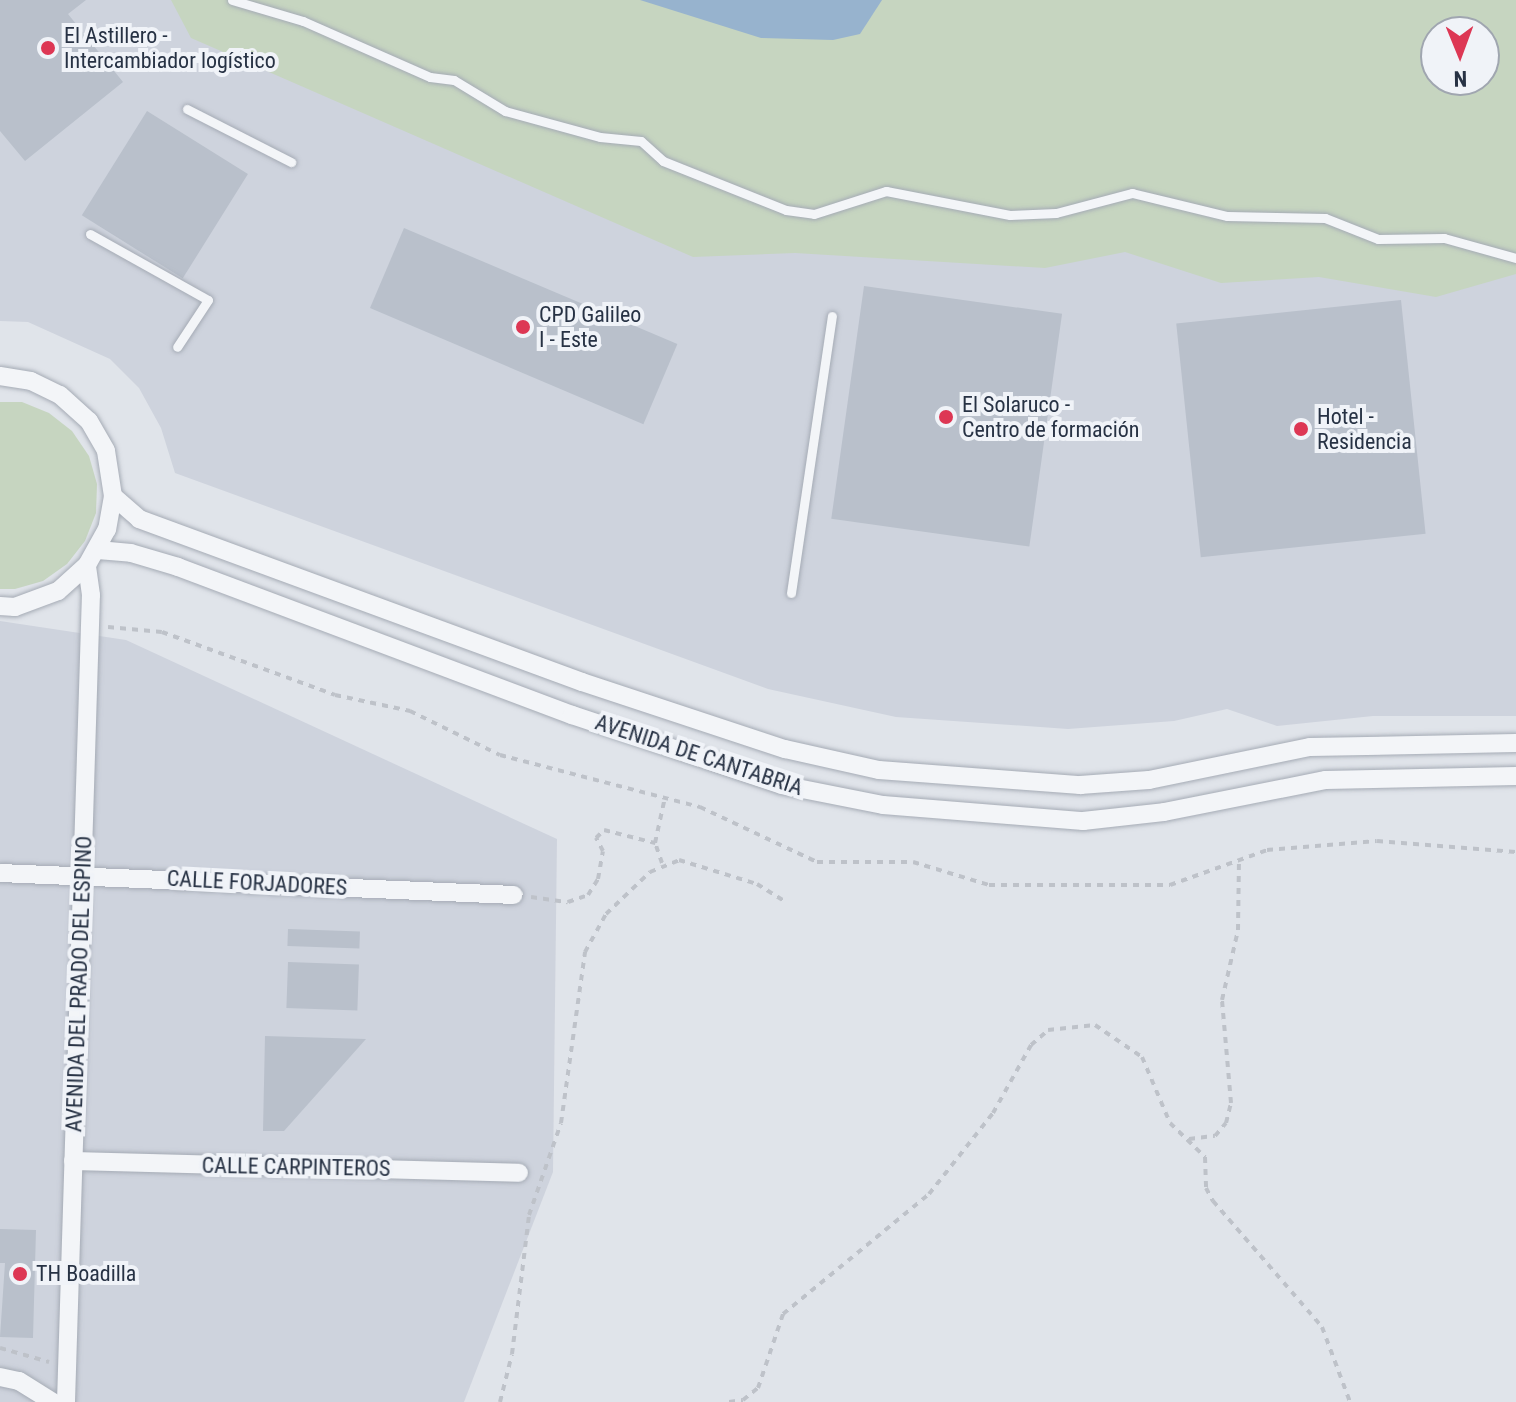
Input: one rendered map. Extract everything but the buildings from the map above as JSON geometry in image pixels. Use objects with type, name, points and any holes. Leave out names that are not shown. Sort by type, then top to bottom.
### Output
[{"type":"street","points":[[0,376],[31,381],[60,395],[89,421],[106,451],[113,496],[92,558],[58,591],[15,607],[0,606]]},
{"type":"street","name":"AVENIDA DE CANTABRIA","points":[[113,496],[139,519],[582,682],[785,749],[879,770],[1080,785],[1149,780],[1310,747],[1516,743]]},
{"type":"street","name":"AVENIDA DE CANTABRIA","points":[[92,558],[131,553],[178,567],[572,715],[782,785],[883,805],[1083,821],[1164,812],[1326,780],[1516,776]]},
{"type":"street","name":"AVENIDA DEL PRADO DEL ESPINO","points":[[66,1402],[92,558]]},
{"type":"street","name":"CALLE FORJADORES","points":[[0,873],[514,895]]},
{"type":"street","name":"CALLE CARPINTEROS","points":[[73,1161],[519,1173]]},
{"type":"street","points":[[0,1377],[19,1381],[53,1402]]},
{"type":"lane","points":[[232,0],[303,21],[430,77],[454,80],[505,111],[600,137],[641,141],[663,161],[786,210],[814,214],[886,191],[1010,215],[1056,213],[1132,193],[1227,216],[1325,218],[1378,239],[1444,238],[1516,258]]},
{"type":"lane","points":[[187,109],[291,162]]},
{"type":"lane","points":[[90,234],[208,300],[177,347]]},
{"type":"lane","points":[[791,593],[832,316]]},
{"type":"path","points":[[662,863],[655,843],[665,797]]},
{"type":"path","points":[[514,895],[568,902],[588,895],[598,879],[603,851],[596,838],[604,830],[655,843]]},
{"type":"path","points":[[500,1402],[512,1354],[529,1215],[561,1123],[585,952],[606,914],[662,863],[679,860],[710,866],[786,902]]},
{"type":"path","points":[[1189,1139],[1215,1136],[1226,1123],[1231,1103],[1222,1000],[1238,930],[1239,860]]},
{"type":"path","points":[[729,1402],[743,1400],[758,1388],[783,1314],[929,1194],[993,1113],[1031,1045],[1048,1030],[1095,1025],[1112,1032],[1142,1057],[1170,1123],[1205,1157],[1206,1188],[1213,1201],[1322,1327],[1350,1402]]},
{"type":"path","points":[[0,1348],[67,1367]]},
{"type":"shaded area","points":[[0,0],[1516,0],[1516,716],[1373,716],[1277,726],[1227,709],[1174,721],[1068,729],[896,717],[768,689],[175,473],[161,428],[139,388],[110,359],[28,322],[0,321]]},
{"type":"shaded area","points":[[0,621],[126,640],[557,839],[553,1172],[464,1402],[0,1402]]},
{"type":"green space","points":[[171,0],[1516,0],[1516,274],[1436,297],[1319,277],[1221,283],[1125,252],[1045,268],[795,253],[693,257],[191,38]]},
{"type":"green space","points":[[0,402],[22,402],[49,413],[72,431],[89,456],[97,484],[96,513],[85,541],[67,564],[43,581],[15,589],[0,589]]},
{"type":"water","points":[[640,0],[882,0],[860,34],[833,40],[761,38]]},
{"type":"place","name":"El Astillero - Intercambiador logístico","points":[[48,48]]},
{"type":"place","name":"CPD Galileo I - Este","points":[[523,327]]},
{"type":"place","name":"El Solaruco - Centro de formación","points":[[946,417]]},
{"type":"place","name":"Hotel - Residencia","points":[[1301,429]]},
{"type":"place","name":"TH Boadilla","points":[[20,1274]]}]
